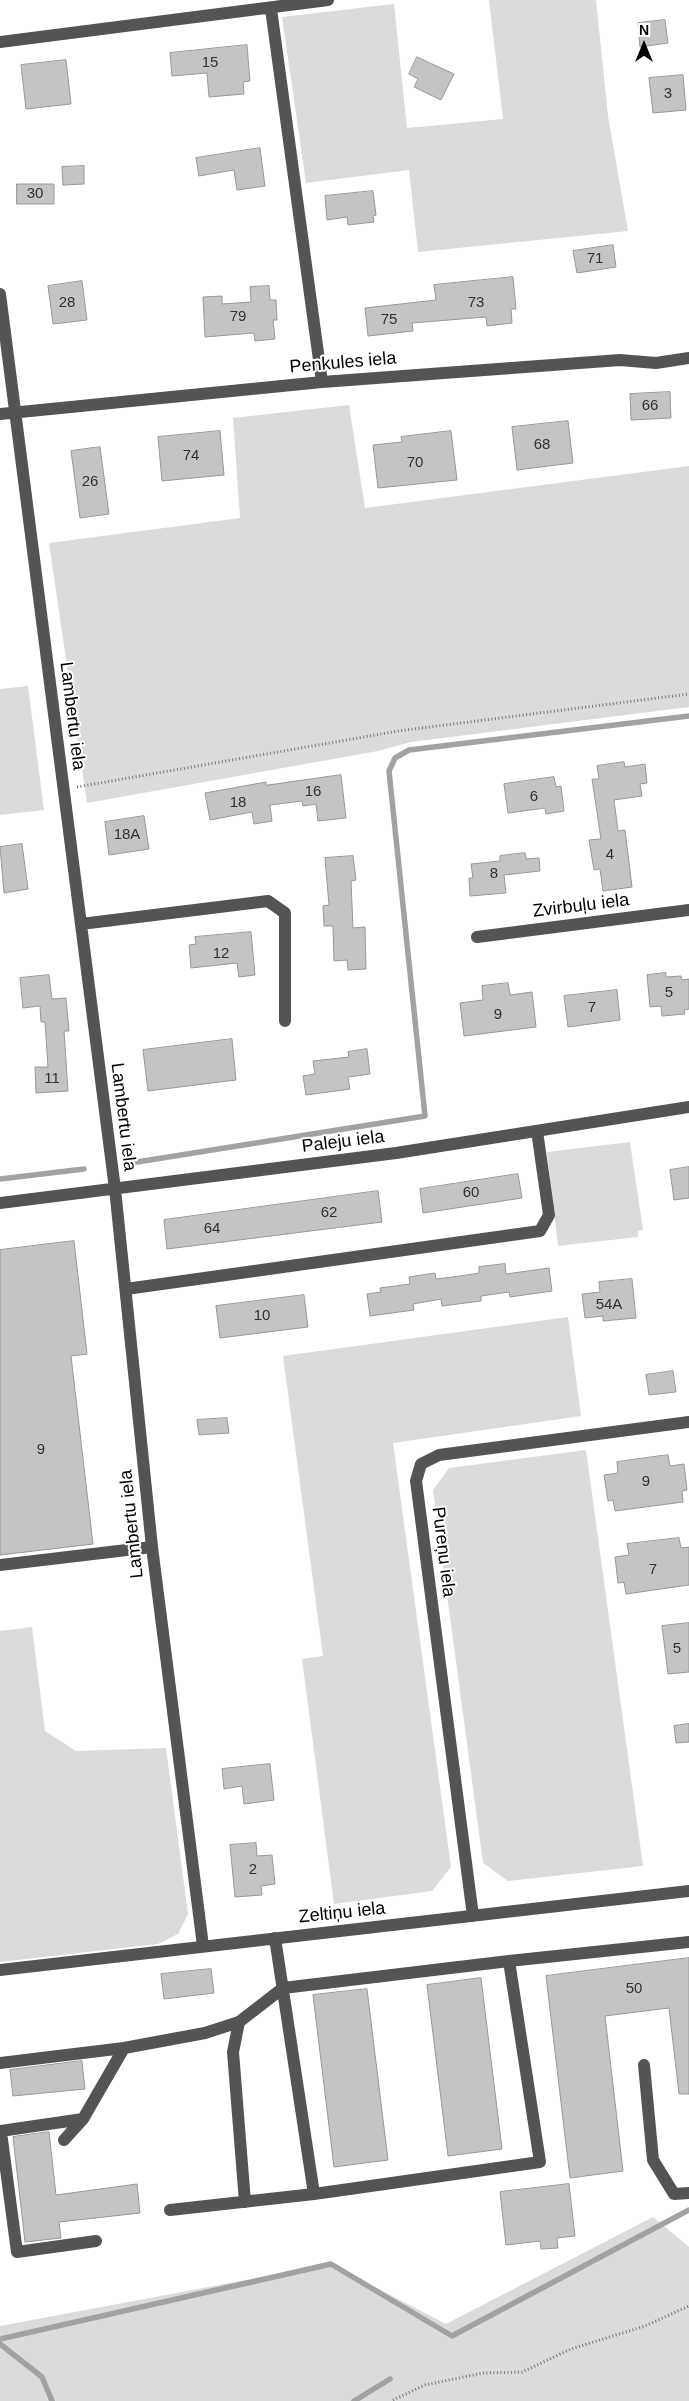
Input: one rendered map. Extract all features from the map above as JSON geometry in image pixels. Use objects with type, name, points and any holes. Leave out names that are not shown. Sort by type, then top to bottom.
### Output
[{"type":"street","points":[[0,42],[271,9],[328,0]]},
{"type":"street","points":[[271,9],[322,382]]},
{"type":"street","name":"Lambertu iela","points":[[0,294],[115,1190],[152,1547],[204,1946]]},
{"type":"street","name":"Penkules iela","points":[[0,414],[322,382],[620,360],[656,363],[689,358]]},
{"type":"street","points":[[81,924],[268,902],[285,913],[285,1021]]},
{"type":"street","name":"Zvirbuļu iela","points":[[477,937],[689,910]]},
{"type":"street","name":"Paleju iela","points":[[0,1203],[115,1190],[396,1153],[689,1107]]},
{"type":"street","points":[[126,1289],[540,1231],[549,1214],[537,1131]]},
{"type":"street","name":"Pureņu iela","points":[[473,1916],[416,1480],[421,1464],[438,1455],[689,1422]]},
{"type":"street","points":[[0,1565],[152,1547]]},
{"type":"street","name":"Zeltiņu iela","points":[[0,1970],[689,1891]]},
{"type":"street","points":[[275,1938],[314,2194]]},
{"type":"street","points":[[0,2063],[124,2048],[206,2033],[239,2022],[282,1988],[689,1942]]},
{"type":"street","points":[[170,2210],[314,2194],[540,2162],[509,1961]]},
{"type":"street","points":[[239,2022],[233,2052],[245,2202]]},
{"type":"street","points":[[64,2140],[83,2119],[124,2048]]},
{"type":"street","points":[[644,2065],[653,2160],[674,2194],[689,2193]]},
{"type":"street","points":[[83,2119],[0,2132],[17,2252],[96,2241]]},
{"type":"path","points":[[64,789],[398,730],[689,694]]},
{"type":"path","points":[[393,2400],[426,2385],[483,2373],[522,2372],[571,2349],[645,2326],[689,2306]]},
{"type":"shaded area","points":[[489,0],[596,0],[608,116],[628,231],[418,252],[409,170],[306,183],[282,17],[394,4],[407,128],[503,119]]},
{"type":"shaded area","points":[[349,405],[365,508],[689,466],[689,707],[411,742],[378,751],[87,803],[49,543],[240,518],[233,418]]},
{"type":"shaded area","points":[[28,686],[44,810],[0,815],[0,689]]},
{"type":"shaded area","points":[[630,1142],[643,1230],[638,1231],[638,1237],[558,1246],[547,1152]]},
{"type":"shaded area","points":[[568,1317],[581,1416],[393,1443],[451,1867],[432,1891],[334,1904],[302,1659],[323,1656],[283,1356]]},
{"type":"shaded area","points":[[586,1450],[643,1866],[508,1881],[483,1863],[433,1490],[449,1468]]},
{"type":"shaded area","points":[[32,1627],[45,1731],[76,1751],[166,1748],[188,1914],[178,1934],[158,1944],[0,1962],[0,1631]]},
{"type":"shaded area","points":[[653,2217],[689,2247],[689,2401],[0,2401],[0,2326],[331,2264],[446,2324]]},
{"type":"building","points":[[665,20],[668,43],[640,47],[638,23]]},
{"type":"building","points":[[247,45],[250,81],[243,82],[244,94],[209,97],[207,73],[172,76],[170,53]]},
{"type":"building","points":[[417,57],[454,74],[441,100],[414,87],[418,79],[409,74]]},
{"type":"building","points":[[66,60],[71,104],[26,109],[21,65]]},
{"type":"building","points":[[683,75],[686,110],[653,113],[649,78]]},
{"type":"building","points":[[260,148],[265,186],[237,190],[234,170],[199,176],[196,158]]},
{"type":"building","points":[[84,166],[84,184],[63,185],[62,167]]},
{"type":"building","points":[[17,184],[54,184],[54,204],[17,204]]},
{"type":"building","points":[[373,191],[376,215],[373,216],[374,222],[348,225],[347,217],[327,220],[325,196]]},
{"type":"building","points":[[613,245],[616,267],[577,273],[573,251]]},
{"type":"building","points":[[513,277],[516,309],[511,309],[512,323],[487,326],[486,317],[412,323],[413,331],[368,336],[365,308],[436,300],[434,285]]},
{"type":"building","points":[[82,281],[87,320],[53,324],[48,286]]},
{"type":"building","points":[[269,286],[270,300],[276,300],[277,320],[273,320],[275,339],[255,341],[254,333],[205,337],[203,297],[222,296],[222,304],[251,302],[250,287]]},
{"type":"building","points":[[670,392],[671,418],[631,420],[630,394]]},
{"type":"building","points":[[568,421],[573,463],[517,470],[512,427]]},
{"type":"building","points":[[220,431],[224,475],[162,481],[158,437]]},
{"type":"building","points":[[451,431],[457,480],[378,488],[373,445],[402,442],[401,437]]},
{"type":"building","points":[[100,447],[109,514],[80,518],[71,451]]},
{"type":"building","points":[[624,762],[625,767],[645,764],[647,783],[640,784],[642,796],[614,800],[618,831],[625,830],[632,887],[603,891],[600,869],[594,870],[589,840],[601,839],[592,779],[599,779],[597,766]]},
{"type":"building","points":[[341,775],[346,818],[318,821],[316,804],[303,806],[302,801],[270,805],[272,821],[254,824],[252,812],[210,820],[205,793],[266,782],[266,785]]},
{"type":"building","points":[[554,777],[556,787],[561,786],[564,811],[546,814],[545,808],[508,813],[504,784]]},
{"type":"building","points":[[144,816],[149,849],[109,855],[105,822]]},
{"type":"building","points":[[22,844],[28,889],[4,893],[0,847]]},
{"type":"building","points":[[525,853],[526,859],[539,858],[540,871],[504,875],[506,893],[470,896],[469,878],[473,878],[471,864],[500,861],[500,856]]},
{"type":"building","points":[[353,856],[356,880],[351,881],[353,928],[365,927],[366,969],[348,970],[347,960],[334,961],[333,926],[324,926],[323,906],[329,905],[325,858]]},
{"type":"building","points":[[251,932],[255,975],[239,977],[237,963],[191,968],[189,945],[196,944],[195,937]]},
{"type":"building","points":[[666,973],[666,977],[681,976],[682,980],[689,979],[689,1009],[684,1010],[685,1014],[662,1016],[661,1006],[650,1007],[647,975]]},
{"type":"building","points":[[49,975],[52,999],[66,998],[69,1031],[64,1031],[68,1091],[36,1093],[35,1067],[48,1067],[45,1022],[41,1022],[40,1006],[23,1008],[20,978]]},
{"type":"building","points":[[508,983],[510,995],[532,992],[536,1027],[464,1036],[460,1003],[483,1000],[482,986]]},
{"type":"building","points":[[617,990],[620,1020],[568,1027],[564,996]]},
{"type":"building","points":[[232,1039],[236,1080],[148,1091],[143,1050]]},
{"type":"building","points":[[367,1049],[370,1074],[348,1077],[350,1089],[306,1095],[303,1076],[315,1074],[313,1061],[349,1057],[348,1052]]},
{"type":"building","points":[[689,1167],[689,1198],[674,1200],[670,1170]]},
{"type":"building","points":[[518,1174],[522,1198],[423,1213],[420,1189]]},
{"type":"building","points":[[378,1191],[382,1222],[167,1249],[164,1220]]},
{"type":"building","points":[[74,1241],[87,1354],[71,1356],[93,1544],[0,1555],[0,1250]]},
{"type":"building","points":[[505,1264],[506,1274],[549,1268],[552,1291],[510,1297],[509,1292],[481,1296],[481,1301],[442,1306],[441,1299],[413,1304],[414,1310],[370,1316],[367,1294],[381,1292],[380,1288],[410,1284],[409,1277],[435,1273],[436,1279],[460,1276],[479,1273],[479,1267]]},
{"type":"building","points":[[632,1279],[636,1318],[603,1321],[603,1316],[585,1318],[582,1294],[600,1292],[599,1282]]},
{"type":"building","points":[[304,1295],[308,1327],[220,1338],[216,1306]]},
{"type":"building","points":[[673,1371],[676,1392],[649,1395],[646,1375]]},
{"type":"building","points":[[227,1418],[229,1433],[199,1435],[197,1420]]},
{"type":"building","points":[[668,1455],[670,1466],[684,1464],[687,1490],[682,1491],[683,1502],[615,1511],[613,1500],[608,1501],[604,1475],[618,1473],[617,1462]]},
{"type":"building","points":[[679,1538],[681,1548],[689,1547],[689,1585],[626,1594],[624,1582],[618,1583],[615,1557],[629,1555],[627,1544]]},
{"type":"building","points":[[689,1623],[689,1672],[668,1674],[662,1626]]},
{"type":"building","points":[[689,1724],[689,1742],[676,1743],[674,1726]]},
{"type":"building","points":[[270,1764],[274,1800],[244,1804],[242,1786],[224,1789],[222,1769]]},
{"type":"building","points":[[256,1843],[257,1856],[272,1855],[275,1884],[261,1886],[262,1895],[235,1897],[230,1845]]},
{"type":"building","points":[[689,1958],[689,2094],[679,2094],[669,2008],[605,2016],[623,2171],[570,2178],[546,1976]]},
{"type":"building","points":[[211,1969],[214,1993],[164,1999],[161,1974]]},
{"type":"building","points":[[481,1978],[502,2149],[448,2156],[427,1985]]},
{"type":"building","points":[[367,1989],[388,2160],[334,2167],[313,1995]]},
{"type":"building","points":[[82,2061],[85,2089],[13,2096],[10,2070]]},
{"type":"building","points":[[49,2132],[56,2195],[137,2184],[140,2213],[59,2222],[61,2238],[25,2242],[13,2137]]},
{"type":"building","points":[[569,2184],[575,2236],[557,2238],[558,2248],[541,2249],[540,2241],[506,2245],[500,2192]]},
{"type":"waterway","points":[[137,1162],[425,1116],[389,771],[395,758],[409,750],[689,716]]},
{"type":"waterway","points":[[0,1179],[84,1169]]},
{"type":"waterway","points":[[0,2339],[331,2264],[452,2336],[689,2210]]},
{"type":"waterway","points":[[0,2344],[42,2377],[52,2401]]},
{"type":"waterway","points":[[354,2401],[390,2379]]}]
